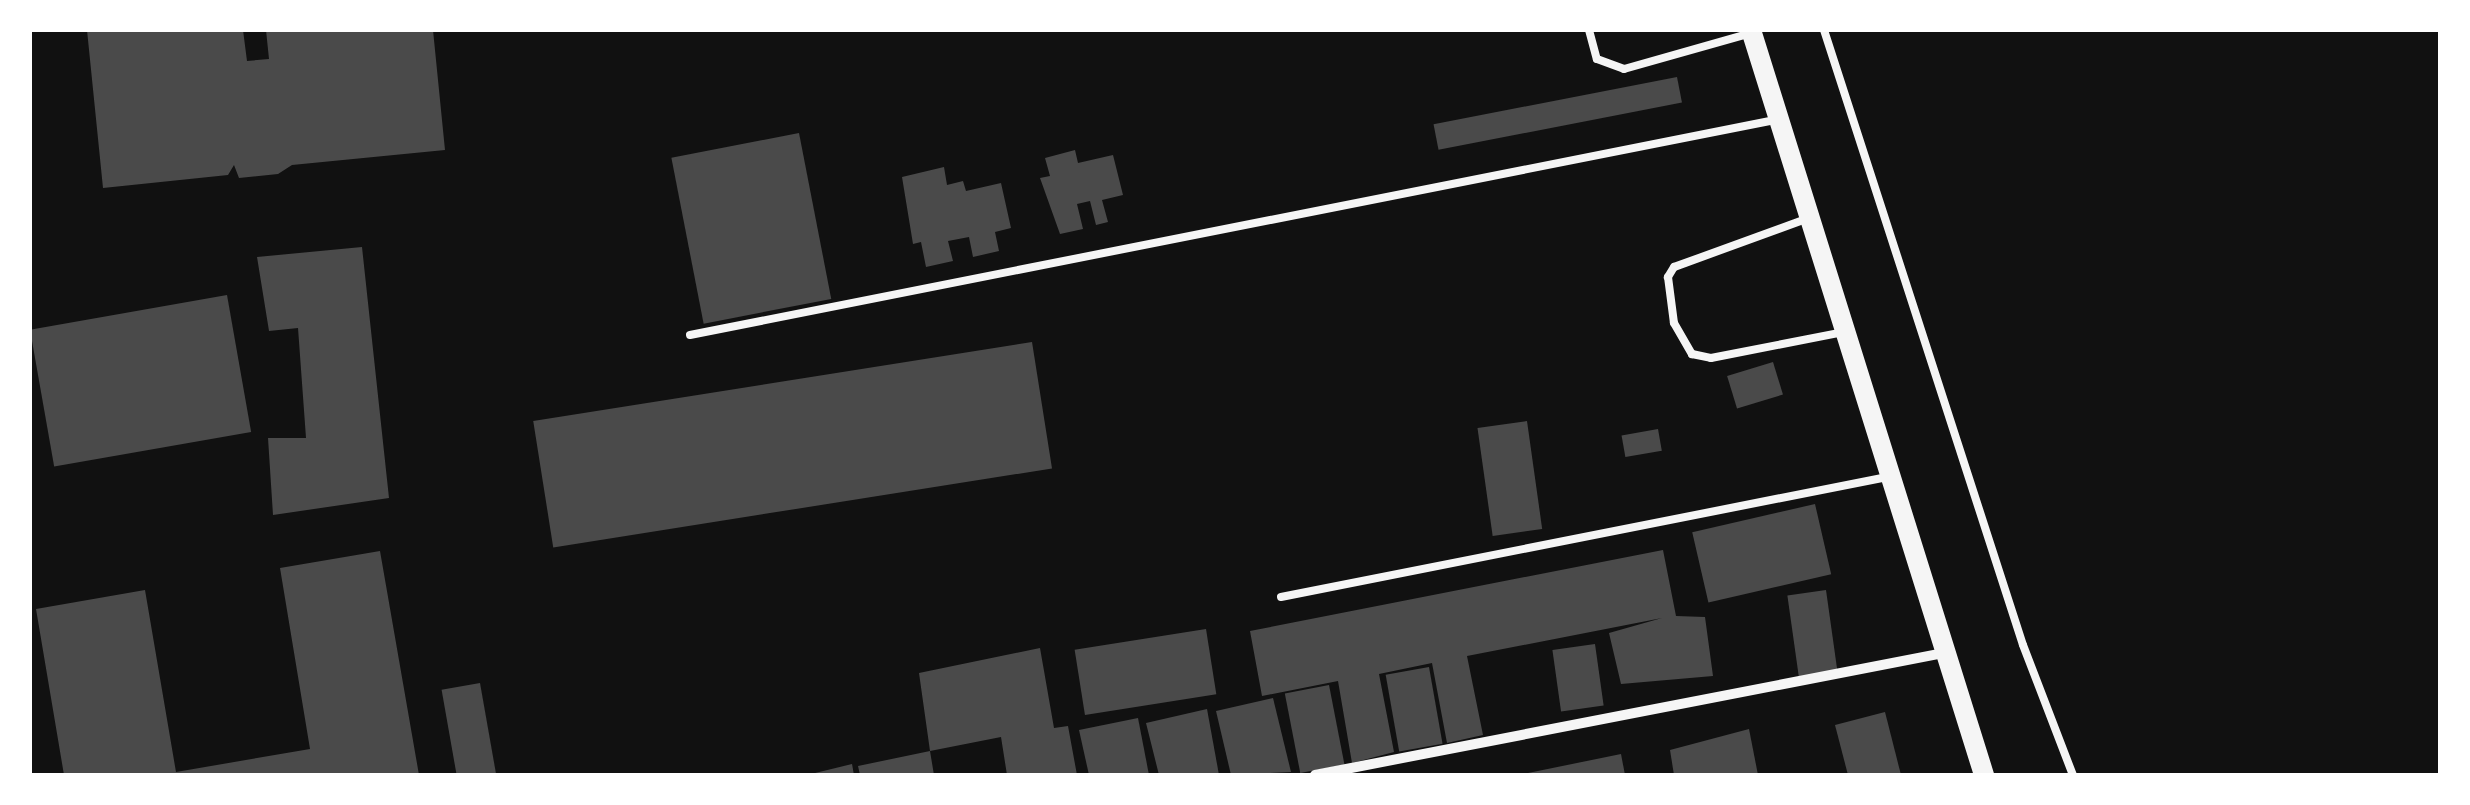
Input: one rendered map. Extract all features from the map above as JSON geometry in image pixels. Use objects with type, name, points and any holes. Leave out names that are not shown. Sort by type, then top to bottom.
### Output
[{"type":"main road","points":[[1751,31],[1887,477],[1984,775]]},
{"type":"street","points":[[1315,775],[1944,652]]},
{"type":"lane","points":[[1589,30],[1597,59],[1624,69],[1751,31]]},
{"type":"lane","points":[[1824,30],[2016,626],[2074,775]]},
{"type":"lane","points":[[690,335],[1779,119]]},
{"type":"lane","points":[[1809,218],[1674,267],[1668,278],[1674,323],[1692,354],[1711,358],[1844,332]]},
{"type":"lane","points":[[1281,597],[1887,477]]},
{"type":"building","points":[[87,30],[243,30],[247,61],[269,59],[266,30],[433,30],[445,150],[292,165],[278,174],[239,178],[234,165],[228,175],[103,188]]},
{"type":"building","points":[[1677,77],[1682,103],[1439,150],[1434,124]]},
{"type":"building","points":[[799,133],[831,299],[704,324],[671,158]]},
{"type":"building","points":[[1075,150],[1078,163],[1113,155],[1123,195],[1102,200],[1108,222],[1096,225],[1090,201],[1077,204],[1083,229],[1060,234],[1040,178],[1050,176],[1045,158]]},
{"type":"building","points":[[944,167],[947,185],[963,181],[966,191],[1001,183],[1011,228],[995,232],[999,251],[973,257],[969,237],[948,241],[953,261],[926,267],[921,242],[913,244],[902,177]]},
{"type":"building","points":[[362,247],[389,498],[273,515],[268,438],[306,438],[298,328],[269,331],[257,257]]},
{"type":"building","points":[[227,295],[251,432],[54,467],[30,330]]},
{"type":"building","points":[[1032,342],[1052,468],[553,547],[533,421]]},
{"type":"building","points":[[1773,362],[1783,395],[1737,409],[1727,376]]},
{"type":"building","points":[[1527,421],[1542,529],[1493,536],[1477,428]]},
{"type":"building","points":[[1658,429],[1662,451],[1625,457],[1622,435]]},
{"type":"building","points":[[1815,504],[1831,574],[1708,602],[1692,532]]},
{"type":"building","points":[[1663,550],[1676,616],[1705,617],[1713,676],[1621,684],[1609,633],[1662,618],[1467,656],[1483,735],[1447,743],[1432,663],[1379,674],[1394,752],[1352,763],[1338,681],[1262,696],[1250,631]]},
{"type":"building","points":[[380,551],[419,775],[64,775],[36,609],[145,590],[176,772],[310,749],[280,568]]},
{"type":"building","points":[[1826,590],[1838,673],[1799,679],[1787,595]]},
{"type":"building","points":[[1206,629],[1216,694],[1085,715],[1075,650]]},
{"type":"building","points":[[1595,644],[1604,705],[1561,711],[1552,650]]},
{"type":"building","points":[[1040,648],[1054,728],[1068,726],[1077,775],[1007,775],[1001,737],[930,751],[919,673]]},
{"type":"building","points":[[1429,667],[1443,744],[1399,751],[1386,675]]},
{"type":"building","points":[[480,683],[496,775],[457,775],[442,690]]},
{"type":"building","points":[[1329,685],[1344,765],[1300,773],[1285,694]]},
{"type":"building","points":[[1273,698],[1291,772],[1231,775],[1216,711]]},
{"type":"building","points":[[1207,709],[1219,775],[1159,775],[1146,723]]},
{"type":"building","points":[[1885,712],[1901,775],[1848,775],[1835,725]]},
{"type":"building","points":[[1138,718],[1149,775],[1089,775],[1079,730]]},
{"type":"building","points":[[1749,729],[1758,775],[1674,775],[1670,750]]},
{"type":"building","points":[[930,751],[934,775],[860,775],[858,766]]},
{"type":"building","points":[[1621,754],[1625,775],[1528,775],[1528,773]]},
{"type":"building","points":[[852,764],[854,775],[811,775],[811,774]]}]
